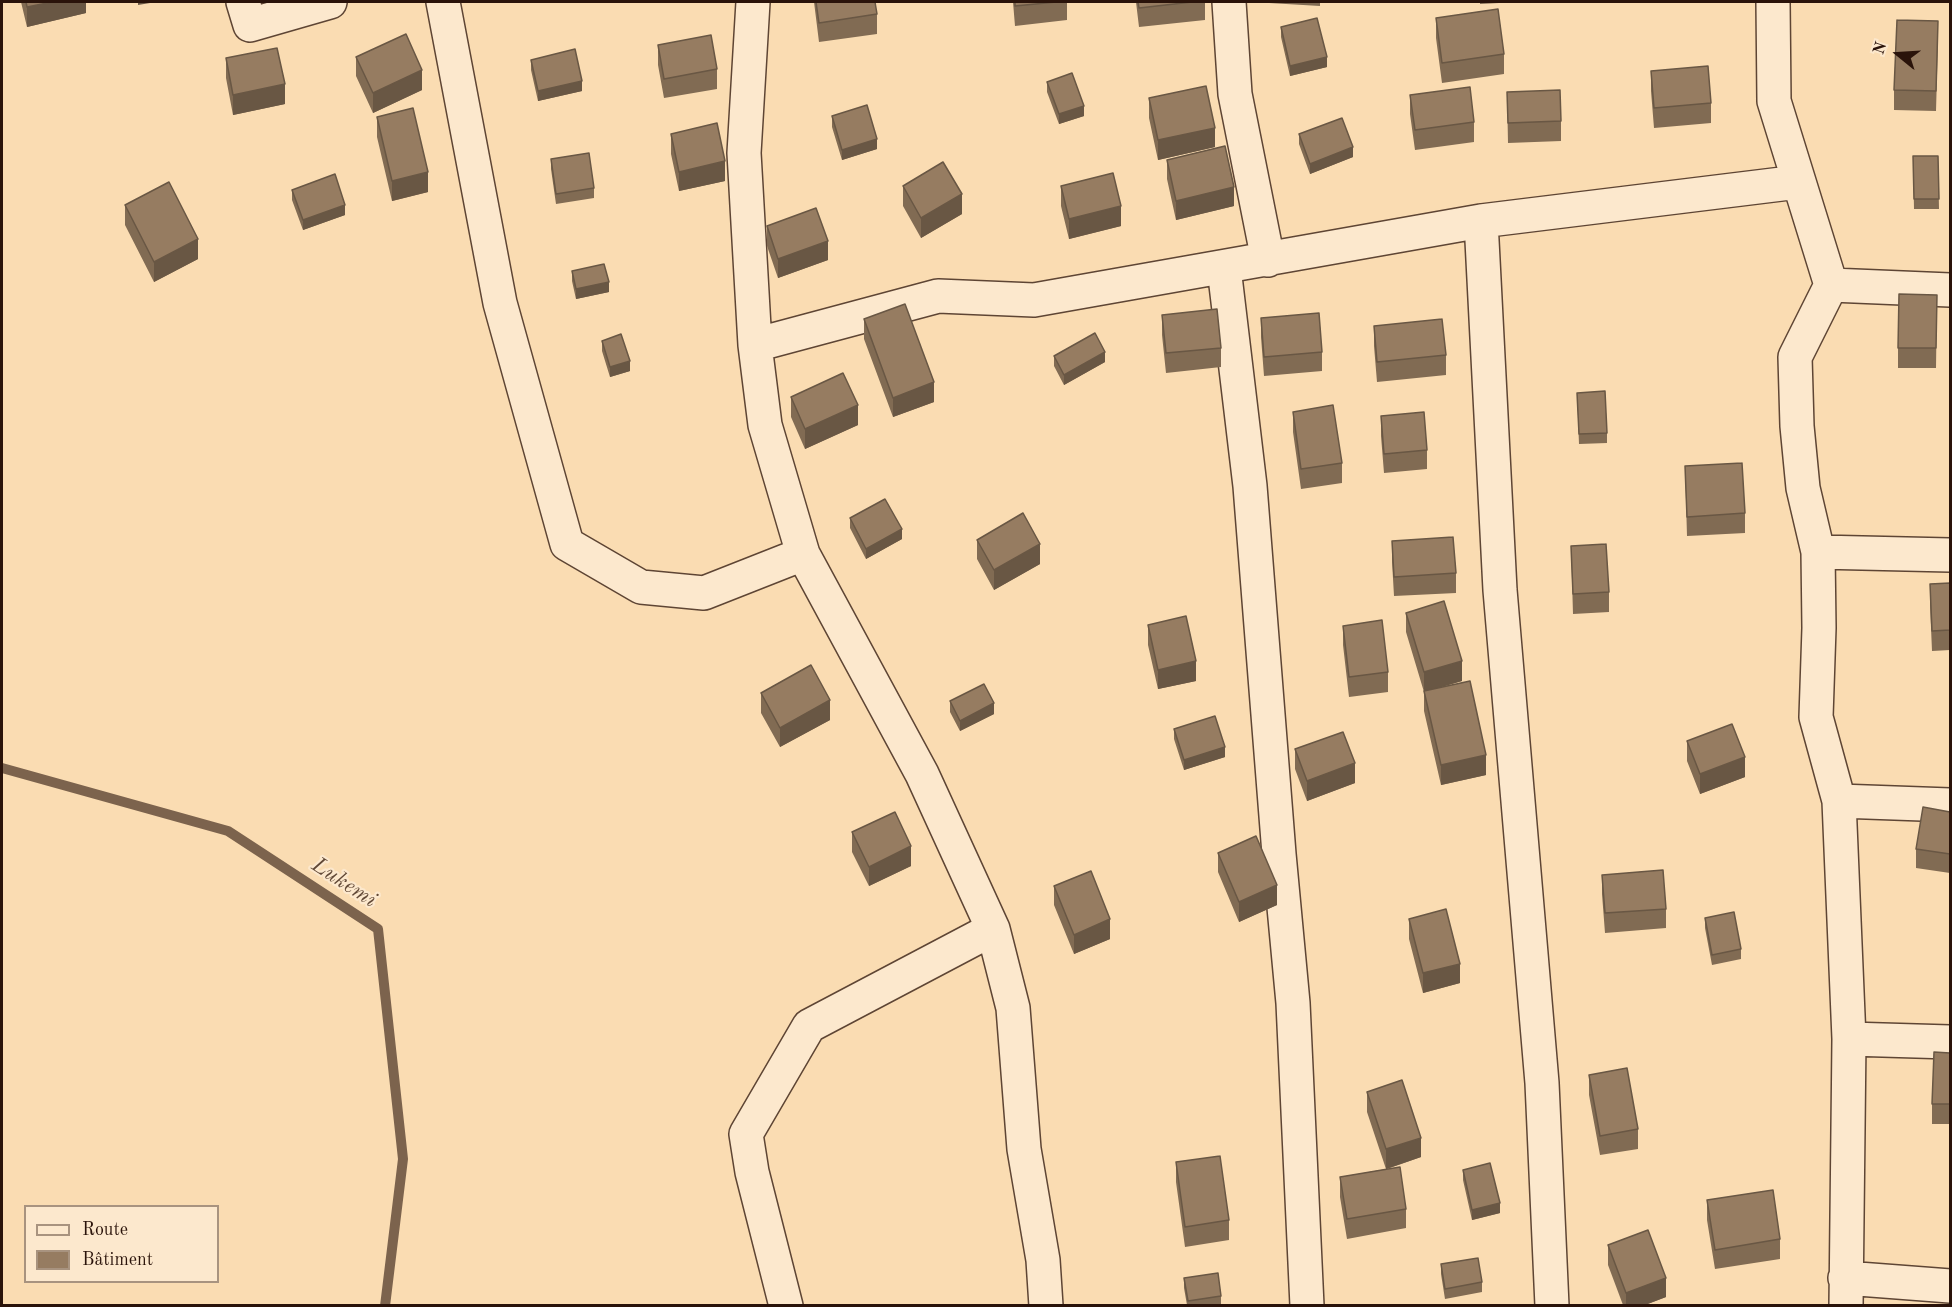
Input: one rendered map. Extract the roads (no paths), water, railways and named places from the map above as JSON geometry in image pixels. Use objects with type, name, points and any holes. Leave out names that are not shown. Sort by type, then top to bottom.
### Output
[{"type":"street","points":[[243,2],[250,25],[330,2]]},
{"type":"street","points":[[443,2],[500,303],[567,544],[641,587],[704,593],[803,554]]},
{"type":"street","points":[[753,2],[744,153],[755,345],[765,425],[803,554],[922,774],[993,929],[1013,1008],[1024,1149],[1043,1260],[1046,1305]]},
{"type":"street","points":[[1228,2],[1235,94],[1268,260]]},
{"type":"street","points":[[1773,2],[1774,101],[1831,285],[1796,357],[1797,426],[1803,488],[1818,552],[1819,628],[1816,717],[1839,801],[1848,1039],[1846,1292],[1950,1286]]},
{"type":"street","points":[[755,345],[938,296],[1034,300],[1482,221],[1798,182]]},
{"type":"street","points":[[1482,221],[1500,590],[1542,1083],[1552,1305]]},
{"type":"street","points":[[1224,268],[1250,486],[1293,1003],[1307,1305]]},
{"type":"street","points":[[1831,285],[1950,290]]},
{"type":"street","points":[[1818,552],[1950,555]]},
{"type":"street","points":[[1839,801],[1950,805]]},
{"type":"street","points":[[786,1305],[752,1172],[746,1134],[808,1026],[993,929]]},
{"type":"street","points":[[1848,1039],[1950,1042]]},
{"type":"waterway","name":"Lukemi","points":[[2,768],[228,831],[378,929],[403,1159],[385,1306]]}]
